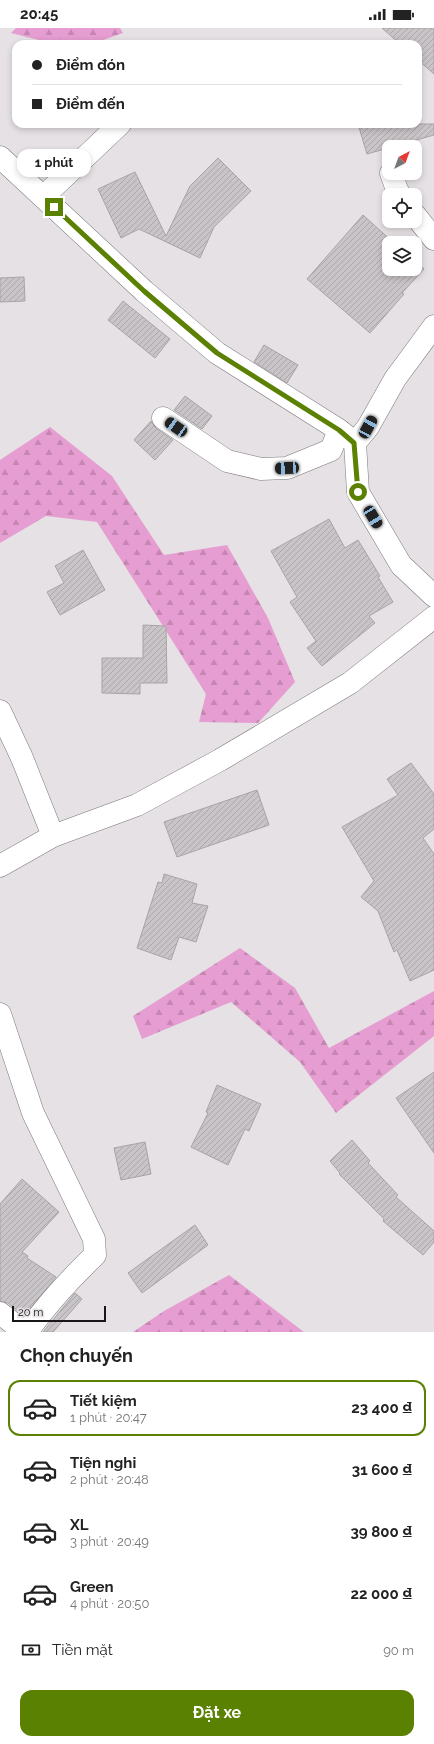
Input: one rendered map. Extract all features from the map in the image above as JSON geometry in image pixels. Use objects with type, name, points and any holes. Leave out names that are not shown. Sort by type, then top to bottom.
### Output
[{"type":"street","points":[[43,197],[116,128]]},
{"type":"street","points":[[0,157],[144,291],[217,353],[347,437],[358,492],[401,565],[434,596]]},
{"type":"street","points":[[422,224],[434,239]]},
{"type":"street","points":[[163,418],[227,461],[261,469],[287,468],[331,450],[347,437],[368,427],[395,378],[434,326]]},
{"type":"street","points":[[0,866],[53,836],[137,805],[220,760],[350,683],[434,616]]},
{"type":"street","points":[[0,711],[22,758],[53,836]]},
{"type":"street","points":[[0,1014],[33,1113],[94,1239],[94,1255],[41,1313],[27,1332]]},
{"type":"street","points":[[0,1313],[24,1332]]},
{"type":"green space","points":[[16,28],[120,28],[123,33],[103,40],[39,40],[11,33]]},
{"type":"green space","points":[[50,427],[112,476],[164,555],[227,545],[268,618],[295,682],[258,723],[199,722],[206,694],[97,522],[46,516],[0,543],[0,460]]},
{"type":"green space","points":[[240,948],[295,988],[329,1048],[434,991],[434,1036],[336,1113],[300,1062],[231,1002],[142,1039],[133,1016]]},
{"type":"green space","points":[[229,1275],[304,1332],[133,1332],[164,1311]]},
{"type":"building","points":[[382,28],[434,28],[434,74],[422,64],[422,40],[396,40]]},
{"type":"building","points":[[422,124],[434,124],[434,135],[416,140],[382,140],[382,150],[367,154],[359,128],[422,128]]},
{"type":"building","points":[[218,158],[251,191],[214,227],[200,258],[139,229],[121,238],[98,189],[135,172],[166,236],[190,186]]},
{"type":"building","points":[[363,215],[386,236],[382,236],[382,276],[418,276],[370,333],[307,279]]},
{"type":"building","points":[[24,277],[25,301],[0,302],[0,278]]},
{"type":"building","points":[[123,301],[170,339],[155,358],[108,320]]},
{"type":"building","points":[[264,345],[298,365],[287,383],[254,362]]},
{"type":"building","points":[[185,396],[212,416],[202,429],[174,410]]},
{"type":"building","points":[[151,421],[156,428],[173,440],[155,460],[134,440]]},
{"type":"building","points":[[329,519],[345,548],[358,540],[380,576],[378,577],[393,602],[369,616],[375,623],[322,666],[307,648],[316,641],[290,602],[297,597],[271,551]]},
{"type":"building","points":[[83,550],[105,590],[60,615],[47,592],[64,583],[55,566]]},
{"type":"building","points":[[143,625],[166,626],[167,683],[140,683],[140,694],[102,693],[102,658],[143,658]]},
{"type":"building","points":[[411,763],[434,794],[434,829],[423,838],[434,854],[434,970],[410,981],[397,950],[394,952],[378,911],[361,897],[374,881],[342,827],[398,795],[387,779]]},
{"type":"building","points":[[257,790],[269,825],[177,857],[164,822]]},
{"type":"building","points":[[164,874],[197,884],[192,903],[208,906],[196,942],[179,937],[171,960],[137,948],[158,882],[162,883]]},
{"type":"building","points":[[434,1072],[434,1153],[396,1098]]},
{"type":"building","points":[[217,1085],[261,1104],[249,1131],[245,1129],[228,1165],[191,1147],[208,1113],[206,1112]]},
{"type":"building","points":[[352,1140],[370,1161],[368,1163],[398,1195],[396,1197],[434,1231],[434,1242],[423,1255],[383,1221],[384,1219],[339,1174],[340,1173],[330,1161]]},
{"type":"building","points":[[145,1142],[151,1174],[121,1180],[114,1148]]},
{"type":"building","points":[[22,1179],[59,1212],[22,1252],[28,1256],[27,1258],[56,1277],[24,1316],[8,1303],[0,1301],[0,1204]]},
{"type":"building","points":[[195,1225],[208,1245],[142,1293],[128,1273]]},
{"type":"building","points":[[75,1293],[82,1299],[53,1332],[43,1332]]},
{"type":"route","points":[[54,207],[144,291],[217,353],[339,430],[354,443],[358,492]]}]
